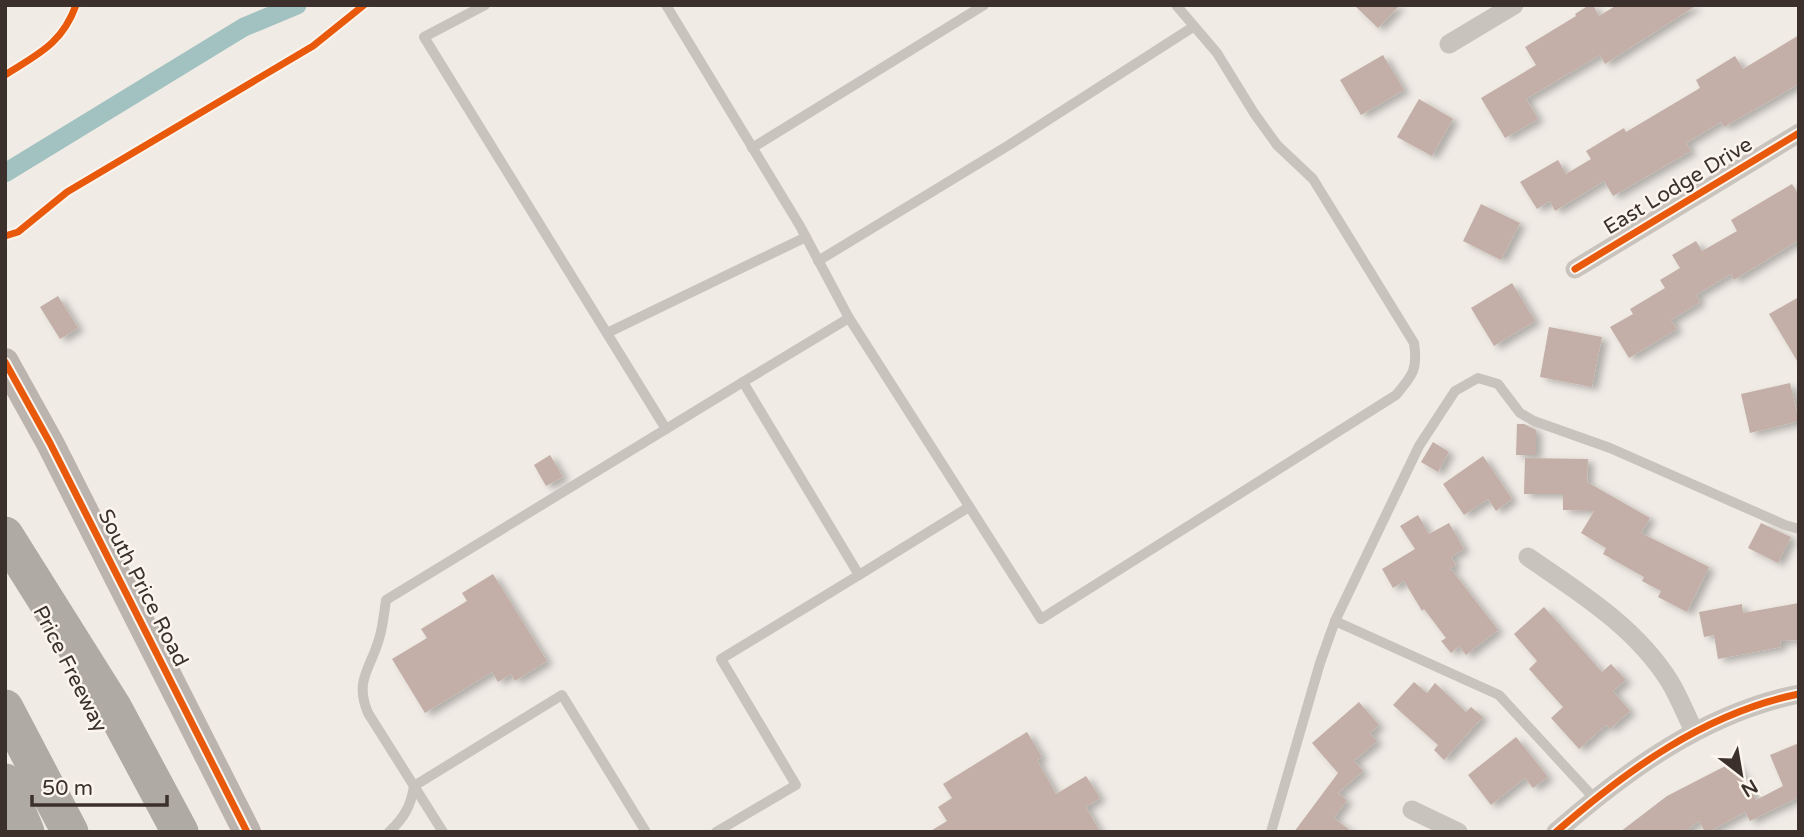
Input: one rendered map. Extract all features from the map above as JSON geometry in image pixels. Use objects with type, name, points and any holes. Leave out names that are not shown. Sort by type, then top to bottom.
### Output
[{"type":"highway","points":[[5,535],[113,707],[180,832]]},
{"type":"highway","name":"Price Freeway","points":[[5,543],[152,832]]},
{"type":"highway","points":[[5,708],[70,832]]},
{"type":"highway","points":[[5,782],[26,832]]},
{"type":"main road","name":"South Price Road","points":[[5,362],[50,443],[247,832]]},
{"type":"street","points":[[1449,44],[1514,5]]},
{"type":"street","name":"East Lodge Drive","points":[[1575,270],[1799,133]]},
{"type":"street","points":[[1528,557],[1598,604],[1638,642],[1669,681],[1694,731]]},
{"type":"street","points":[[1556,832],[1594,798],[1694,731],[1764,701],[1799,694]]},
{"type":"street","points":[[1412,810],[1458,832]]},
{"type":"lane","points":[[5,75],[59,38],[76,5]]},
{"type":"lane","points":[[485,5],[424,37],[666,429]]},
{"type":"lane","points":[[666,5],[806,237],[849,318],[1041,619],[1396,395],[1411,377],[1417,362],[1414,343],[1313,179],[1277,145],[1217,53],[1176,5]]},
{"type":"lane","points":[[752,148],[984,5]]},
{"type":"lane","points":[[818,261],[1009,145],[1193,27]]},
{"type":"lane","points":[[607,333],[806,237]]},
{"type":"lane","points":[[443,832],[362,700],[362,684],[379,639],[386,600],[849,318]]},
{"type":"lane","points":[[1271,832],[1320,663],[1335,621],[1419,446],[1455,391],[1478,378],[1498,384],[1520,412],[1534,421],[1611,448],[1786,525],[1799,528]]},
{"type":"lane","points":[[743,382],[859,575]]},
{"type":"lane","points":[[716,832],[796,785],[720,659],[969,507]]},
{"type":"lane","points":[[1335,621],[1499,695],[1594,798]]},
{"type":"lane","points":[[389,832],[403,818],[411,802],[414,786],[562,695],[646,832]]},
{"type":"building","points":[[1354,5],[1400,5],[1378,28]]},
{"type":"building","points":[[1589,5],[1593,5],[1599,16],[1617,5],[1697,5],[1605,64],[1600,55],[1526,99],[1538,119],[1505,138],[1481,98],[1536,65],[1525,47]]},
{"type":"building","points":[[1799,35],[1799,84],[1724,127],[1721,122],[1686,143],[1691,151],[1613,196],[1604,181],[1555,211],[1550,201],[1537,209],[1520,182],[1558,160],[1566,174],[1591,159],[1586,151],[1624,128],[1626,132],[1700,88],[1696,80],[1735,56],[1743,69]]},
{"type":"building","points":[[1383,55],[1404,90],[1361,115],[1340,80]]},
{"type":"building","points":[[1419,99],[1453,119],[1432,156],[1397,137]]},
{"type":"building","points":[[1792,184],[1799,195],[1799,240],[1734,280],[1731,274],[1696,295],[1700,302],[1671,320],[1677,329],[1629,358],[1610,327],[1633,314],[1630,309],[1665,288],[1660,280],[1680,268],[1672,255],[1696,241],[1702,251],[1737,231],[1731,220]]},
{"type":"building","points":[[1481,204],[1520,223],[1501,260],[1463,241]]},
{"type":"building","points":[[1512,283],[1535,321],[1494,346],[1471,308]]},
{"type":"building","points":[[58,296],[78,328],[60,339],[40,307]]},
{"type":"building","points":[[1799,297],[1799,364],[1769,314]]},
{"type":"building","points":[[1549,327],[1602,337],[1592,387],[1540,377]]},
{"type":"building","points":[[1790,383],[1799,421],[1750,433],[1741,394]]},
{"type":"building","points":[[1517,424],[1524,424],[1536,430],[1536,455],[1516,455]]},
{"type":"building","points":[[1433,442],[1449,452],[1438,472],[1421,462]]},
{"type":"building","points":[[550,455],[563,477],[546,486],[534,465]]},
{"type":"building","points":[[1483,456],[1512,499],[1496,511],[1488,499],[1464,515],[1443,484]]},
{"type":"building","points":[[1525,458],[1588,459],[1587,482],[1650,518],[1641,533],[1709,567],[1687,612],[1658,597],[1661,591],[1642,581],[1644,577],[1603,554],[1606,548],[1581,533],[1594,511],[1563,510],[1563,494],[1524,494]]},
{"type":"building","points":[[1418,515],[1429,534],[1449,523],[1464,549],[1451,557],[1456,565],[1450,568],[1498,630],[1466,655],[1459,646],[1451,653],[1441,641],[1446,638],[1424,609],[1422,611],[1404,581],[1393,588],[1382,569],[1415,549],[1400,526]]},
{"type":"building","points":[[1761,523],[1791,537],[1778,563],[1748,548]]},
{"type":"building","points":[[493,574],[547,661],[515,681],[511,674],[498,682],[492,672],[425,713],[392,659],[427,638],[421,629],[467,601],[462,593]]},
{"type":"building","points":[[1799,603],[1799,640],[1780,641],[1781,647],[1718,659],[1714,635],[1704,637],[1699,612],[1742,604],[1743,613]]},
{"type":"building","points":[[1544,607],[1602,672],[1611,664],[1626,680],[1613,691],[1630,711],[1610,729],[1606,725],[1579,749],[1551,718],[1563,707],[1529,669],[1537,661],[1514,634]]},
{"type":"building","points":[[1414,682],[1427,693],[1435,683],[1466,712],[1471,707],[1483,717],[1444,760],[1434,750],[1438,745],[1393,705]]},
{"type":"building","points":[[1359,702],[1379,725],[1370,733],[1377,741],[1354,761],[1363,771],[1338,793],[1347,800],[1334,818],[1352,832],[1294,832],[1338,773],[1312,743]]},
{"type":"building","points":[[1027,732],[1042,757],[1037,760],[1056,794],[1086,776],[1100,798],[1086,807],[1100,832],[929,832],[947,821],[938,807],[952,798],[943,784]]},
{"type":"building","points":[[1516,737],[1548,777],[1533,788],[1525,778],[1491,805],[1468,775]]},
{"type":"building","points":[[1799,743],[1799,797],[1750,821],[1745,812],[1709,832],[1705,832],[1699,821],[1684,832],[1620,832],[1667,796],[1735,761],[1756,800],[1783,786],[1770,755]]},
{"type":"waterway","points":[[5,173],[244,27],[297,5]]},
{"type":"cycle path","points":[[5,75],[48,47],[64,29],[76,5]]},
{"type":"cycle path","points":[[5,236],[18,232],[67,192],[313,46],[364,5]]},
{"type":"cycle path","points":[[1575,269],[1799,133]]},
{"type":"cycle path","points":[[5,362],[50,443],[247,832]]},
{"type":"cycle path","points":[[1556,832],[1611,787],[1669,747],[1731,715],[1799,694]]}]
